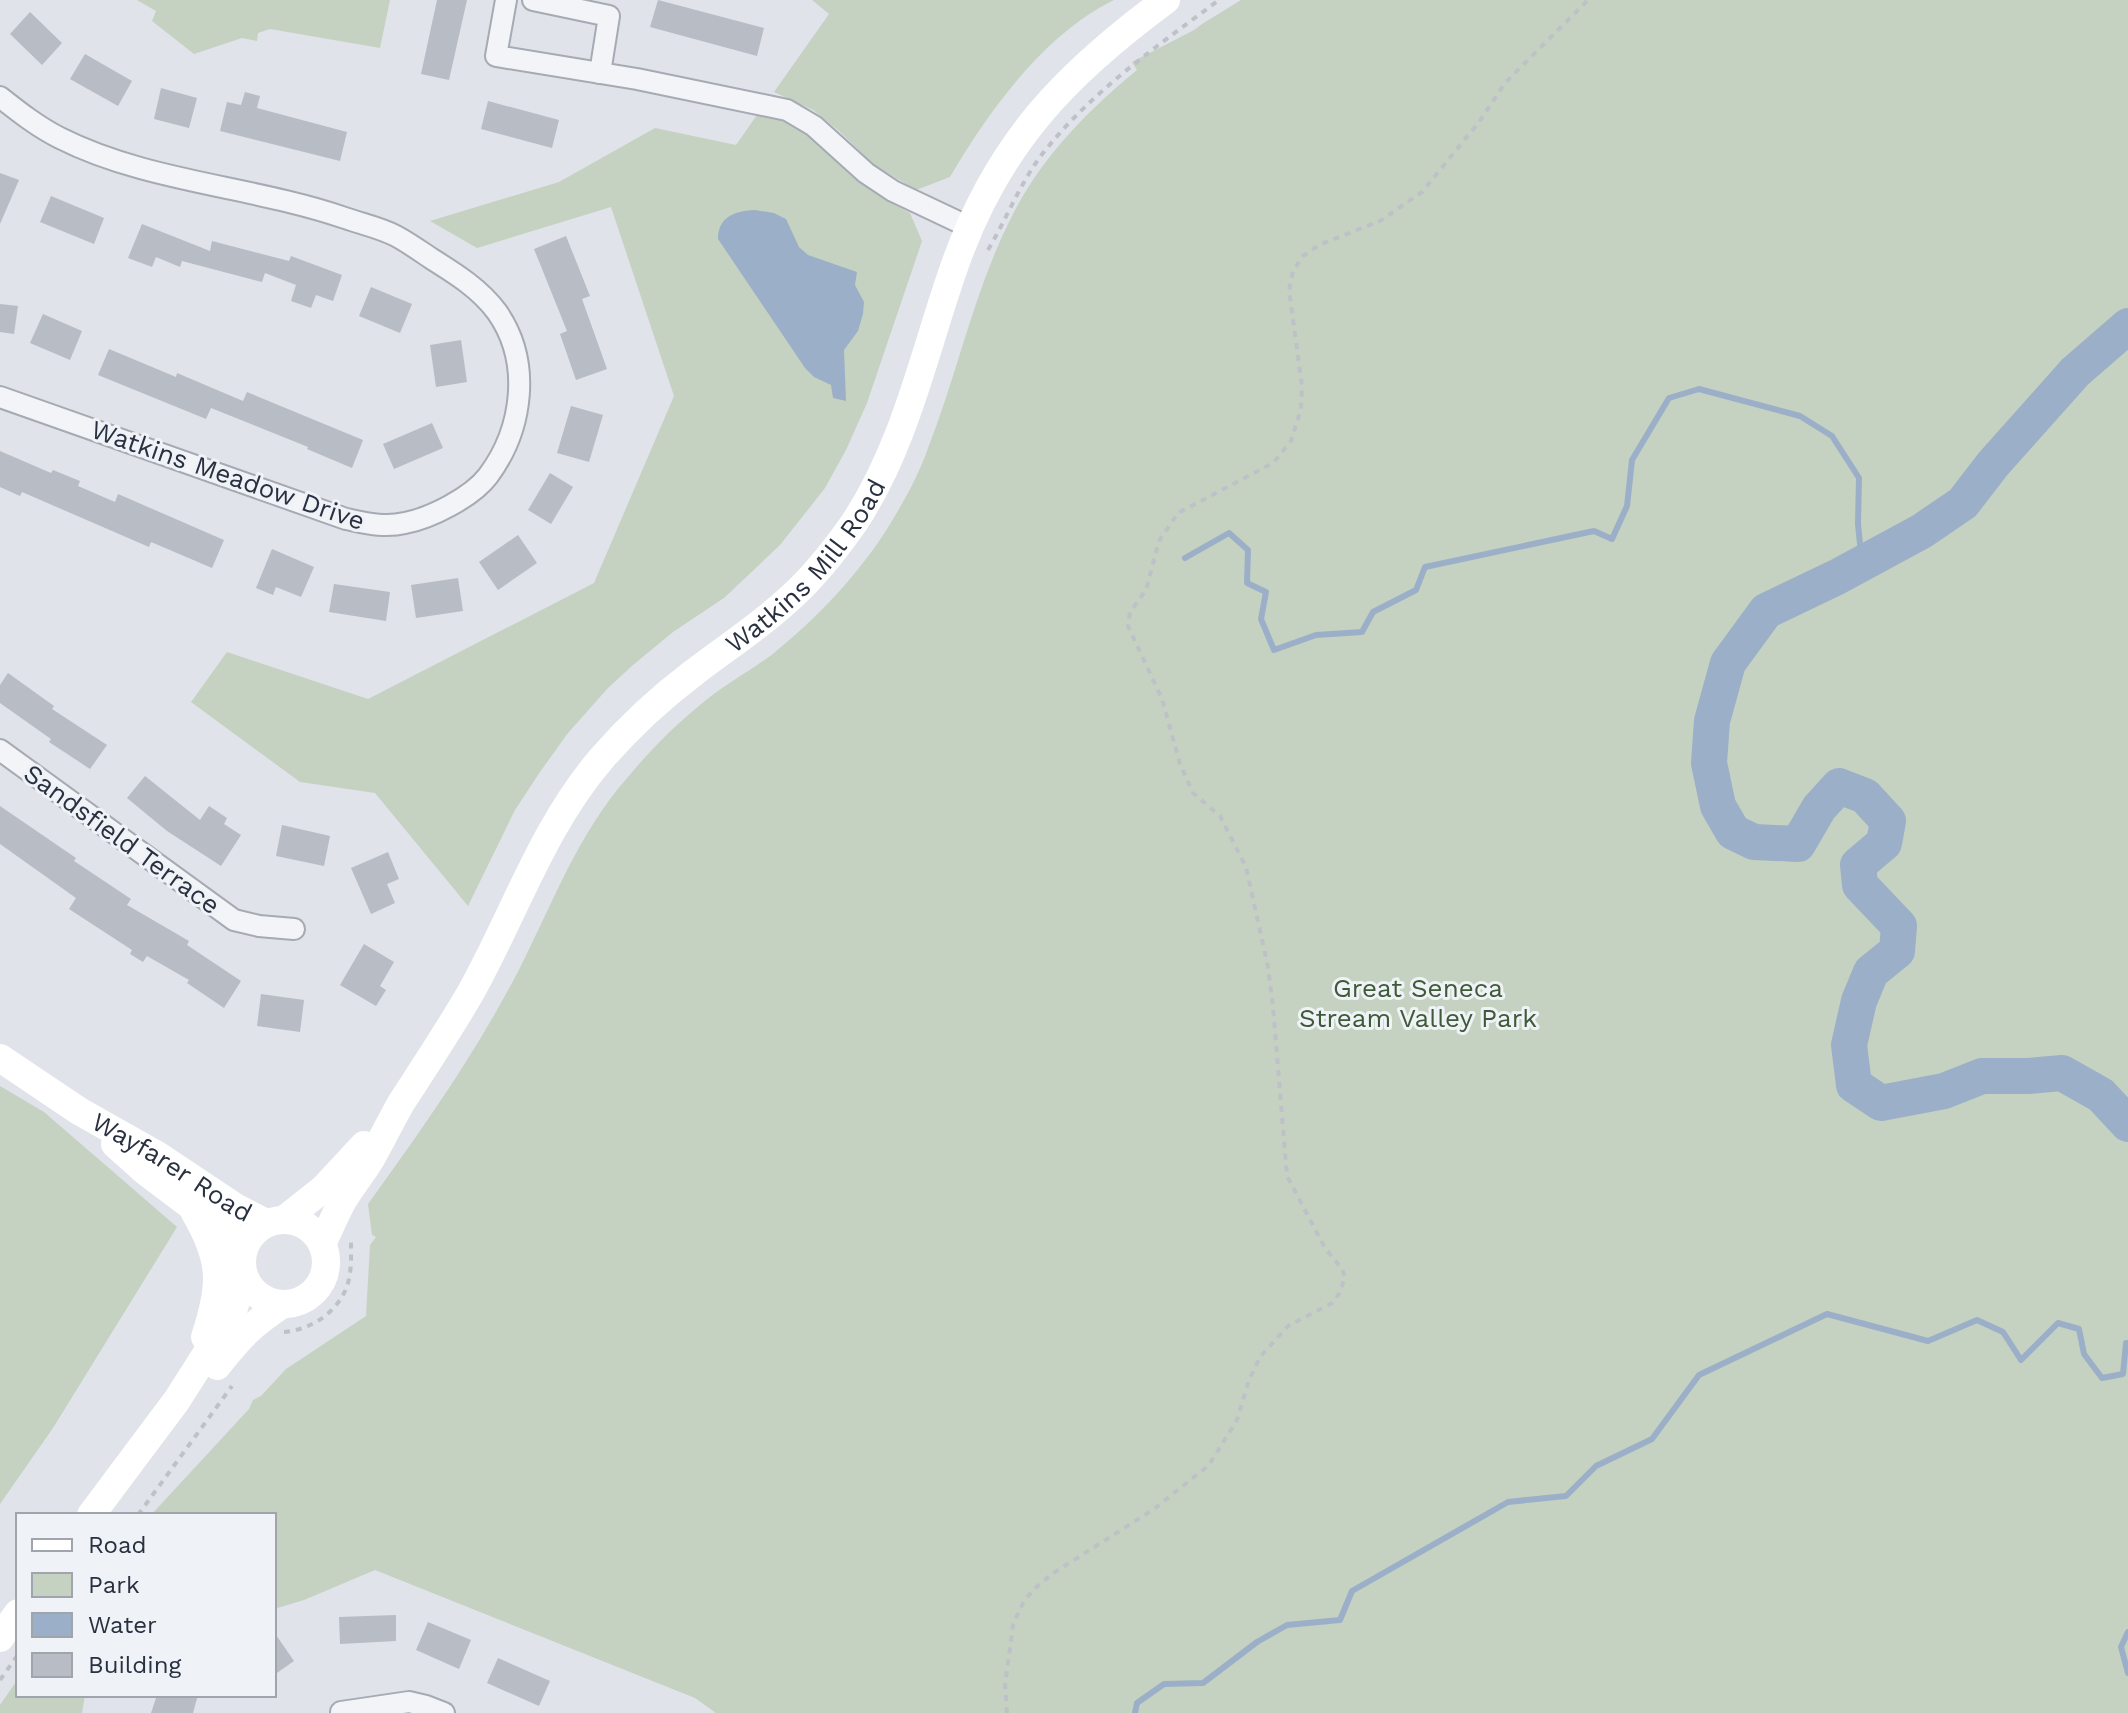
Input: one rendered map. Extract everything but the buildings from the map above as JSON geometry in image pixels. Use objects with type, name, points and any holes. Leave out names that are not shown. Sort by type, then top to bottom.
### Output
[{"type":"street","points":[[506,0],[496,56],[637,79],[787,110],[814,126],[866,173],[893,191],[969,227]]},
{"type":"street","points":[[533,0],[609,16],[600,73]]},
{"type":"street","name":"Watkins Mill Road","points":[[322,1244],[399,1106],[446,1036],[473,988],[568,804],[625,733],[663,698],[789,600],[817,571],[858,516],[895,443],[969,227],[990,183],[1015,143],[1069,80],[1166,0]]},
{"type":"street","name":"Watkins Meadow Drive","points":[[0,97],[23,116],[60,138],[128,165],[309,205],[394,235],[467,281],[495,310],[508,331],[519,367],[520,394],[510,439],[487,478],[450,508],[406,523],[377,526],[346,519],[0,397]]},
{"type":"street","name":"Sandsfield Terrace","points":[[0,750],[234,920],[294,929]]},
{"type":"street","name":"Wayfarer Road","points":[[0,1058],[79,1111],[157,1155],[235,1207],[276,1221]]},
{"type":"street","name":"Watkins Mill Road","points":[[276,1221],[323,1189],[399,1106]]},
{"type":"street","name":"Wayfarer Road","points":[[79,1111],[145,1171],[229,1234],[242,1265]]},
{"type":"street","points":[[177,1400],[215,1306],[217,1266],[209,1238],[190,1205]]},
{"type":"street","points":[[92,1513],[177,1400],[234,1308],[246,1242],[255,1230],[276,1221],[307,1226],[316,1234],[326,1257],[325,1272],[310,1295],[297,1302],[283,1304],[257,1295],[248,1285],[242,1265]]},
{"type":"street","points":[[177,1400],[211,1374],[241,1336],[283,1304]]},
{"type":"street","points":[[0,1638],[16,1616]]},
{"type":"street","points":[[341,1712],[409,1702],[444,1713]]},
{"type":"path","points":[[1007,1713],[1005,1684],[1013,1624],[1024,1601],[1052,1574],[1154,1509],[1209,1465],[1237,1420],[1249,1380],[1260,1357],[1288,1326],[1332,1303],[1345,1277],[1325,1248],[1287,1176],[1268,967],[1246,867],[1220,816],[1193,793],[1180,764],[1162,699],[1128,626],[1130,612],[1146,590],[1159,541],[1178,513],[1273,463],[1291,441],[1301,409],[1302,386],[1289,290],[1293,271],[1303,256],[1319,245],[1380,221],[1422,192],[1479,122],[1505,83],[1588,0]]},
{"type":"path","points":[[279,1332],[296,1331],[312,1325],[341,1299],[348,1284],[352,1236]]},
{"type":"path","points":[[139,1513],[236,1381]]},
{"type":"path","points":[[0,1680],[16,1658]]},
{"type":"green space","points":[[137,0],[390,0],[380,48],[270,29],[258,33],[257,41],[242,38],[194,54],[152,21],[156,11]]},
{"type":"green space","points":[[812,0],[1114,0],[1088,15],[1041,54],[1000,101],[950,177],[916,190],[873,164],[813,110],[774,92],[829,14]]},
{"type":"green space","name":"Great Seneca Stream Valley Park","points":[[1241,0],[2128,0],[2128,1713],[716,1713],[695,1698],[375,1570],[276,1608],[276,1513],[153,1513],[249,1409],[253,1400],[261,1396],[286,1369],[366,1316],[370,1245],[376,1237],[372,1235],[368,1204],[426,1123],[480,1039],[513,981],[586,835],[617,790],[658,743],[693,711],[774,653],[806,625],[849,580],[875,546],[910,490],[924,459],[976,303],[998,246],[1023,196],[1066,137],[1137,70],[1132,62]]},
{"type":"green space","points":[[759,112],[772,115],[812,138],[856,179],[910,213],[922,241],[867,403],[825,488],[780,545],[724,598],[673,632],[633,665],[568,733],[515,810],[468,906],[375,793],[300,782],[191,702],[227,652],[368,699],[594,583],[674,396],[611,207],[477,248],[430,221],[559,182],[655,128],[736,145]]},
{"type":"green space","points":[[0,1086],[44,1112],[177,1227],[53,1428],[0,1504]]},
{"type":"green space","points":[[16,1682],[16,1697],[85,1697],[82,1713],[0,1713],[0,1705]]},
{"type":"water","points":[[755,210],[774,213],[786,219],[799,247],[808,255],[857,272],[855,285],[864,302],[863,314],[858,331],[844,350],[846,401],[833,398],[831,385],[814,377],[805,368],[718,239],[721,225],[729,216]]},
{"type":"waterway","points":[[2128,326],[2075,372],[1993,464],[1963,503],[1922,531],[1766,611],[1728,663],[1712,721],[1709,763],[1718,806],[1733,832],[1754,842],[1798,844],[1819,808],[1839,786],[1865,796],[1888,821],[1884,843],[1858,865],[1860,885],[1899,926],[1897,951],[1871,972],[1859,1001],[1849,1045],[1854,1085],[1881,1103],[1944,1091],[1982,1076],[2062,1073],[2101,1095],[2128,1124]]},
{"type":"waterway","points":[[1185,558],[1229,533],[1248,550],[1247,583],[1266,592],[1261,619],[1274,650],[1316,635],[1362,632],[1373,612],[1416,590],[1425,567],[1594,531],[1612,539],[1627,506],[1632,460],[1669,398],[1699,389],[1800,416],[1832,436],[1859,478],[1858,524],[1862,564]]},
{"type":"waterway","points":[[1135,1713],[1137,1703],[1164,1684],[1203,1683],[1257,1642],[1287,1625],[1340,1620],[1352,1591],[1508,1502],[1566,1496],[1596,1466],[1652,1439],[1699,1375],[1827,1314],[1928,1341],[1977,1320],[2003,1332],[2021,1360],[2058,1323],[2079,1329],[2084,1354],[2102,1378],[2123,1374],[2128,1343]]},
{"type":"waterway","points":[[2128,1632],[2121,1647],[2128,1673]]}]
